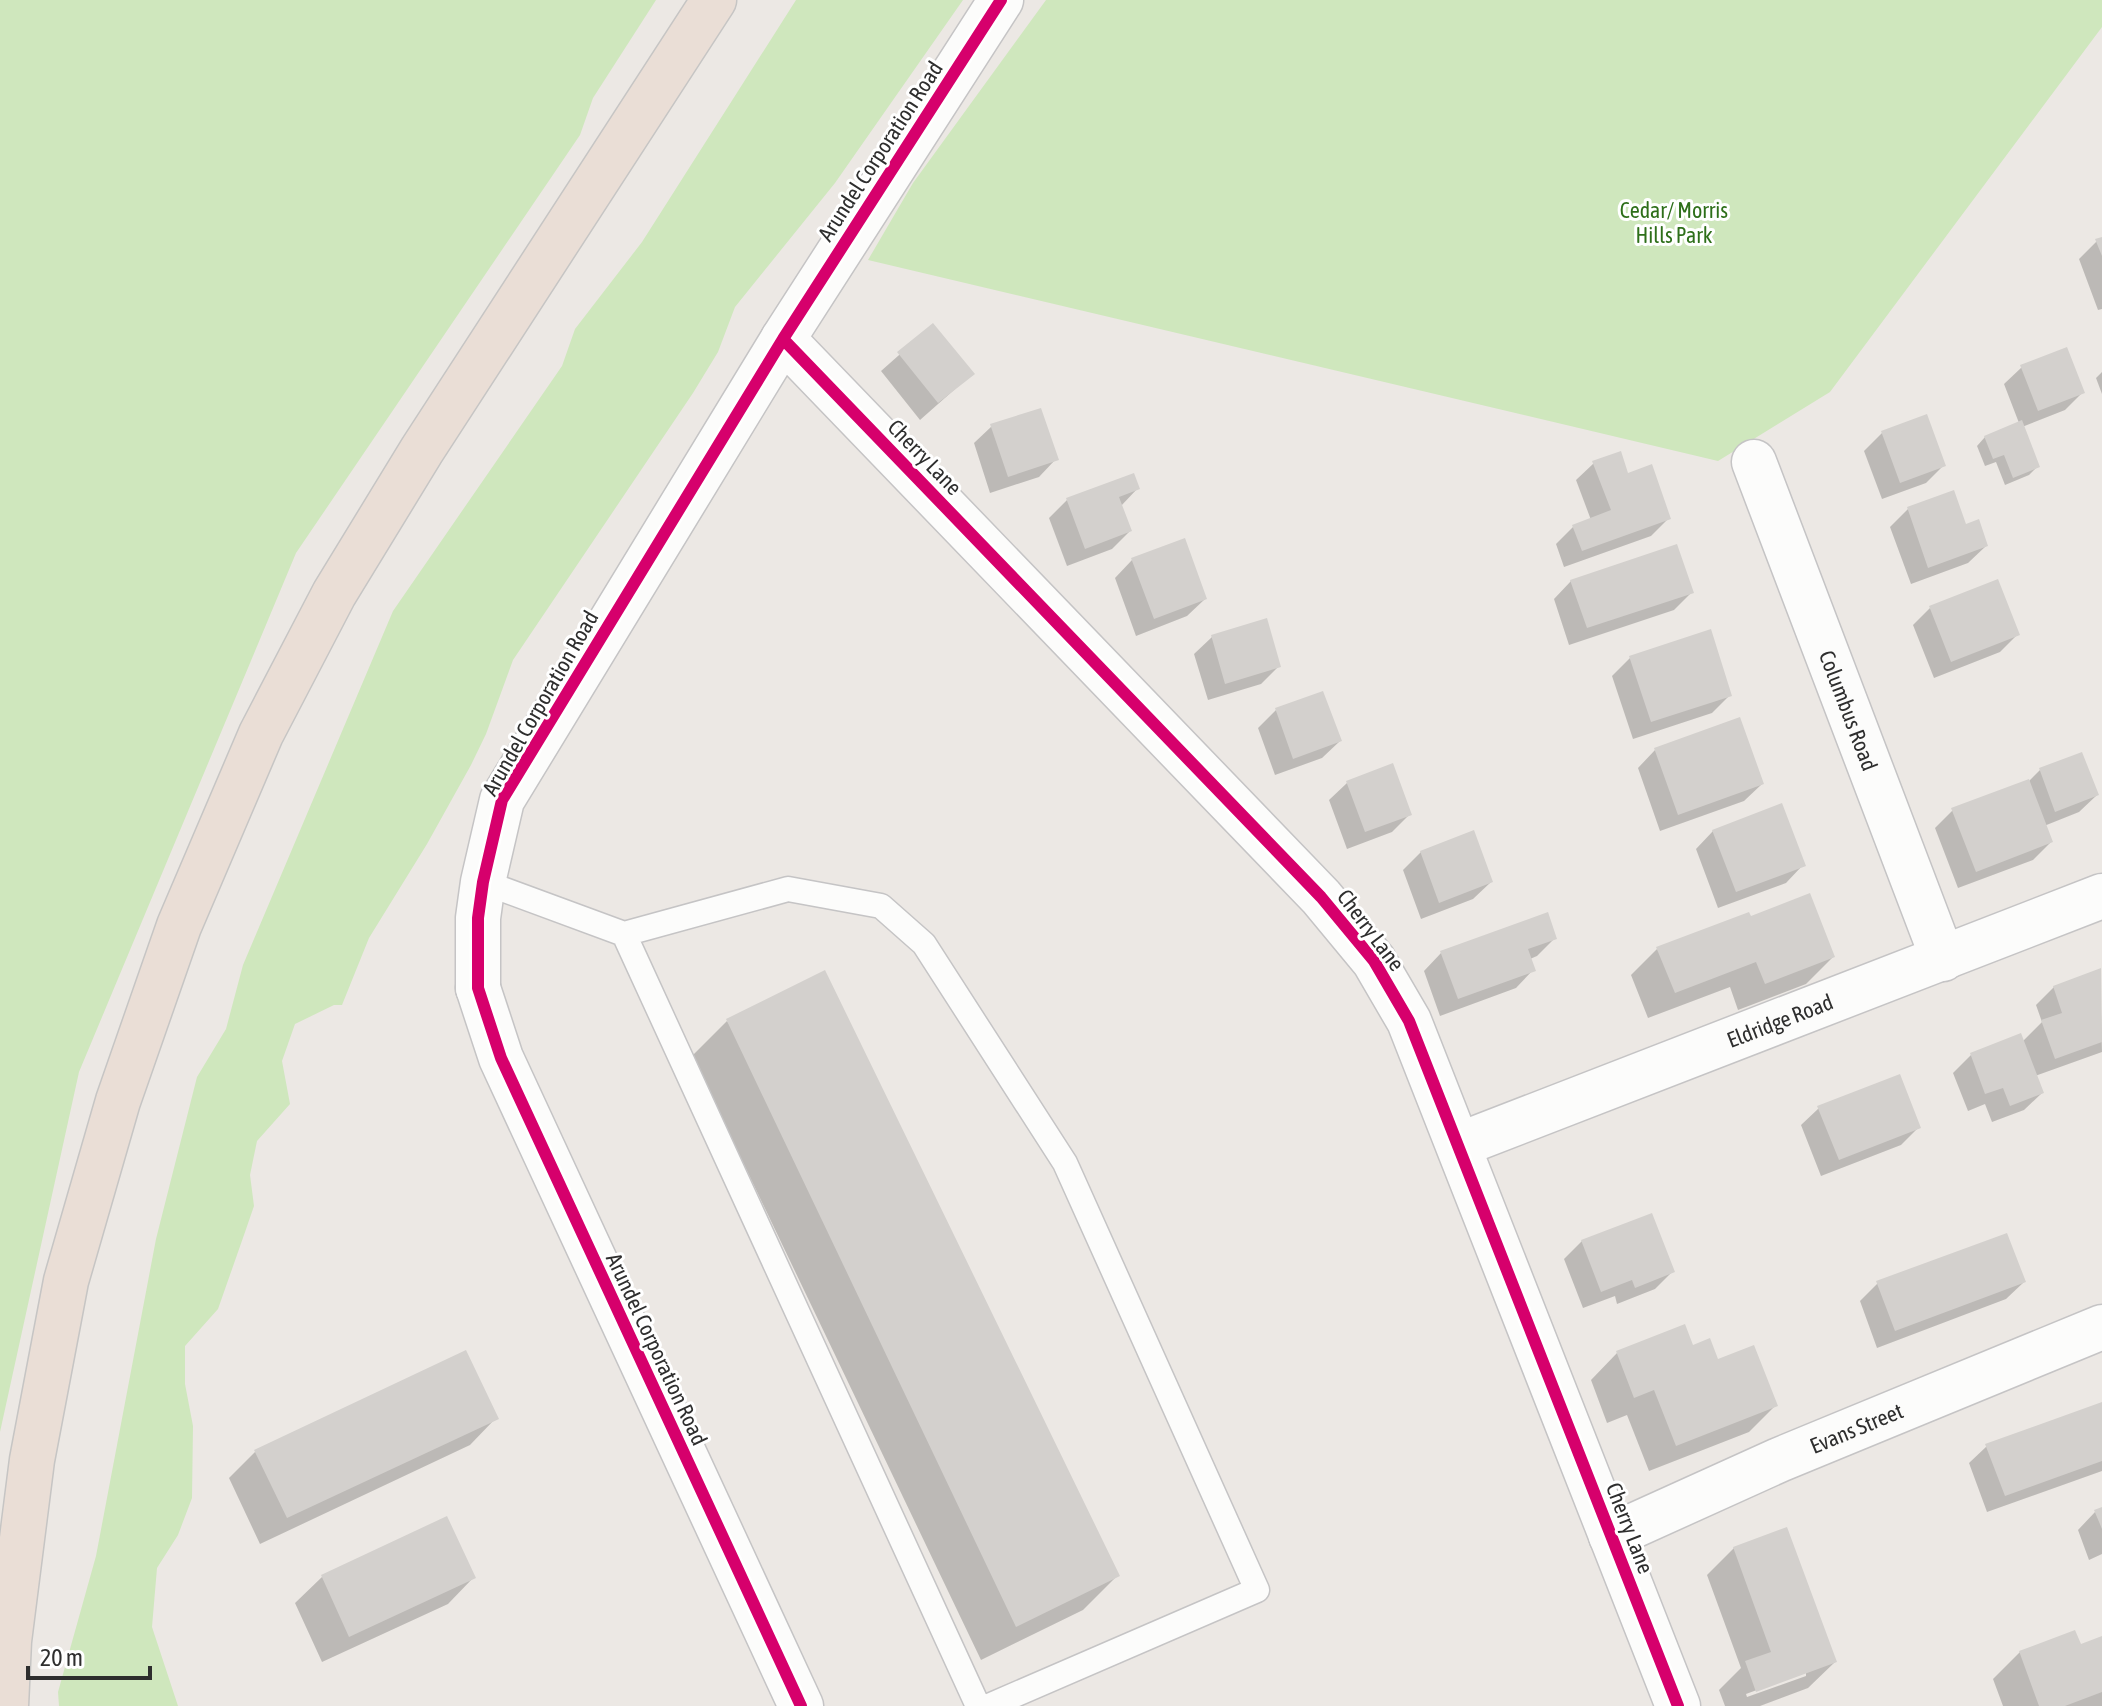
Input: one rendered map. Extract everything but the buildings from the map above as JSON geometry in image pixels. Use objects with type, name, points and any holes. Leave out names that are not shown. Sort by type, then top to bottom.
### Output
[{"type":"highway","points":[[6,1706],[9,1641],[32,1460],[66,1281],[118,1101],[179,926],[261,734],[334,594],[422,450],[714,0]]},
{"type":"street","name":"Arundel Corporation Road","points":[[801,1706],[501,1058],[478,988],[478,918],[502,800],[783,339],[1001,0]]},
{"type":"street","name":"Cherry Lane","points":[[783,339],[1321,897],[1374,961],[1409,1021],[1678,1706]]},
{"type":"street","name":"Columbus Road","points":[[1754,462],[1943,959]]},
{"type":"street","name":"Eldridge Road","points":[[1459,1145],[2102,896]]},
{"type":"street","name":"Evans Street","points":[[1611,1536],[1779,1460],[2102,1327]]},
{"type":"lane","points":[[483,882],[624,934],[788,889],[881,906],[924,944],[1065,1163],[1257,1590],[989,1706]]},
{"type":"lane","points":[[624,934],[978,1706]]},
{"type":"green space","points":[[0,0],[656,0],[593,98],[580,135],[296,553],[79,1072],[0,1432]]},
{"type":"green space","points":[[796,0],[963,0],[835,183],[735,307],[718,352],[693,393],[513,660],[486,734],[471,765],[369,938],[342,1005],[334,1005],[295,1024],[282,1061],[290,1104],[257,1141],[250,1175],[254,1206],[218,1309],[185,1346],[185,1384],[193,1426],[192,1498],[178,1535],[157,1568],[152,1627],[178,1706],[59,1706],[58,1692],[96,1556],[156,1239],[197,1077],[226,1029],[243,965],[393,611],[562,366],[575,329],[642,242]]},
{"type":"green space","name":"Cedar/ Morris Hills Park","points":[[1046,0],[2102,0],[2102,27],[1830,392],[1718,461],[868,260],[913,183]]},
{"type":"cycle path","points":[[801,1706],[501,1058],[478,988],[478,918],[502,800],[783,339],[1001,0]]},
{"type":"cycle path","points":[[783,339],[1321,897],[1374,961],[1409,1021],[1678,1706]]}]
